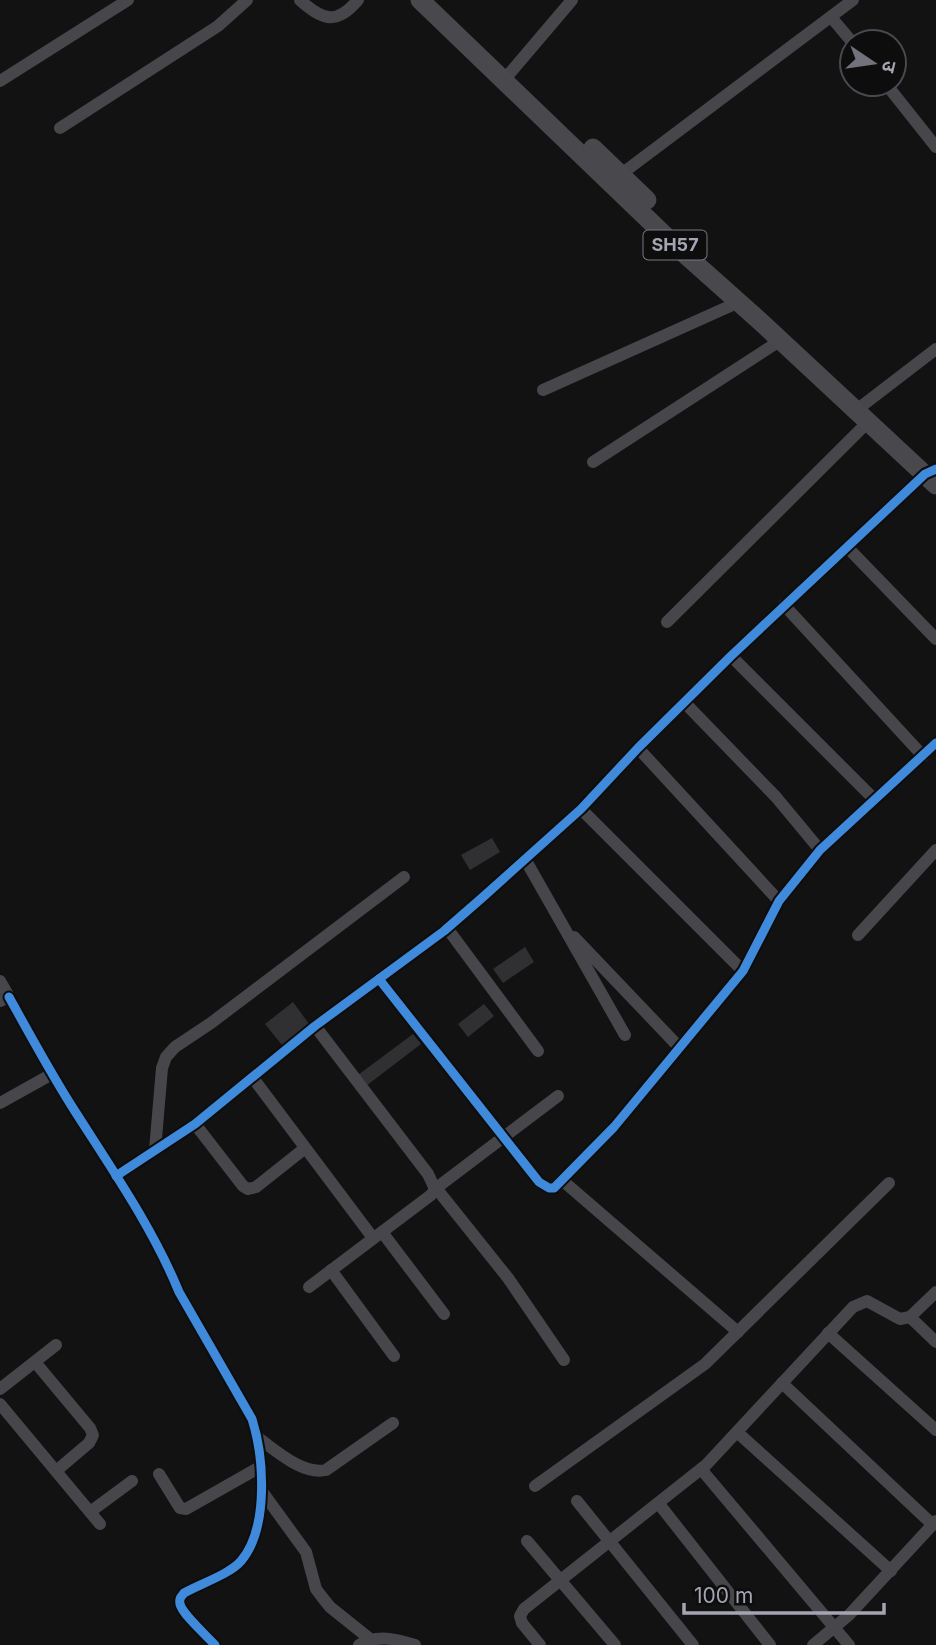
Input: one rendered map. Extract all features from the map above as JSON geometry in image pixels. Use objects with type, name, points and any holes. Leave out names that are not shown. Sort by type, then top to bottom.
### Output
[{"type":"main road","name":"SH57","points":[[420,0],[509,75]]},
{"type":"main road","name":"SH57","points":[[438,0],[509,75],[616,178],[686,238],[866,413]]},
{"type":"main road","name":"SH57","points":[[616,178],[679,249],[933,474]]},
{"type":"street","points":[[0,81],[128,0]]},
{"type":"street","points":[[61,128],[208,33],[247,0]]},
{"type":"street","points":[[300,0],[321,16],[329,18],[339,17],[349,11],[358,0]]},
{"type":"street","points":[[509,75],[572,0]]},
{"type":"street","points":[[616,178],[853,0]]},
{"type":"street","points":[[831,16],[841,28]]},
{"type":"street","points":[[897,98],[936,147]]},
{"type":"street","points":[[543,390],[739,302]]},
{"type":"street","points":[[593,462],[781,340]]},
{"type":"street","points":[[667,622],[866,413],[936,349]]},
{"type":"street","points":[[116,1176],[195,1124],[315,1026],[447,928],[581,809],[638,748],[784,605],[933,474]]},
{"type":"street","points":[[848,548],[936,639]]},
{"type":"street","points":[[784,605],[923,756]]},
{"type":"street","points":[[731,656],[874,799]]},
{"type":"street","points":[[684,702],[776,797],[820,850]]},
{"type":"street","points":[[379,979],[544,1185],[554,1188],[614,1127],[743,971],[779,901],[820,850],[936,743]]},
{"type":"street","points":[[638,748],[779,901]]},
{"type":"street","points":[[581,809],[743,971]]},
{"type":"street","points":[[858,936],[936,850]]},
{"type":"street","points":[[525,859],[625,1035]]},
{"type":"street","points":[[155,1150],[162,1068],[166,1057],[175,1047],[404,877]]},
{"type":"street","points":[[559,922],[680,1047]]},
{"type":"street","points":[[447,928],[538,1052]]},
{"type":"street","points":[[0,981],[4,999],[116,1176],[252,1419],[258,1438],[261,1490],[258,1524],[251,1543],[240,1562],[184,1593],[180,1598],[180,1605],[185,1612],[215,1645]]},
{"type":"street","points":[[315,1026],[428,1174],[435,1188],[508,1278],[564,1360]]},
{"type":"street","points":[[0,1103],[52,1074]]},
{"type":"street","points":[[253,1078],[304,1149],[444,1314]]},
{"type":"street","points":[[309,1287],[431,1195],[435,1188],[503,1135],[558,1096]]},
{"type":"street","points":[[195,1124],[248,1189],[256,1187],[304,1149]]},
{"type":"street","points":[[563,1181],[738,1332]]},
{"type":"street","points":[[535,1486],[680,1385],[705,1364],[889,1183]]},
{"type":"street","points":[[331,1270],[394,1356]]},
{"type":"street","points":[[540,1645],[522,1623],[520,1616],[524,1609],[701,1469],[853,1307],[867,1301],[900,1319],[910,1317],[936,1292]]},
{"type":"street","points":[[910,1317],[936,1342]]},
{"type":"street","points":[[828,1333],[936,1430]]},
{"type":"street","points":[[0,1389],[56,1345]]},
{"type":"street","points":[[35,1362],[93,1435],[89,1443],[56,1471]]},
{"type":"street","points":[[782,1383],[934,1523],[849,1615],[813,1645]]},
{"type":"street","points":[[0,1404],[100,1524]]},
{"type":"street","points":[[258,1438],[307,1470],[317,1472],[326,1470],[393,1423]]},
{"type":"street","points":[[737,1432],[891,1571]]},
{"type":"street","points":[[159,1474],[180,1508],[186,1509],[260,1467]]},
{"type":"street","points":[[701,1469],[849,1645]]},
{"type":"street","points":[[90,1512],[132,1481]]},
{"type":"street","points":[[261,1490],[303,1547],[316,1589],[365,1642],[382,1638],[415,1645]]},
{"type":"street","points":[[577,1500],[693,1645]]},
{"type":"street","points":[[659,1504],[770,1645]]},
{"type":"street","points":[[527,1541],[615,1645]]},
{"type":"building","points":[[492,838],[500,852],[470,870],[461,855]]},
{"type":"building","points":[[525,947],[534,962],[503,983],[493,969]]},
{"type":"building","points":[[293,1002],[309,1024],[282,1045],[265,1024]]},
{"type":"building","points":[[484,1004],[494,1016],[468,1037],[458,1024]]},
{"type":"building","points":[[413,1034],[421,1044],[366,1086],[358,1075]]},
{"type":"cycle path","points":[[116,1176],[195,1124],[315,1026],[444,931],[581,809],[731,656],[925,474],[936,469]]},
{"type":"cycle path","points":[[379,979],[539,1182],[554,1188],[614,1127],[743,971],[779,901],[820,850],[936,743]]},
{"type":"cycle path","points":[[9,997],[63,1092],[143,1220],[179,1292],[252,1419],[259,1453],[262,1492],[260,1512],[250,1547],[236,1566],[184,1593],[180,1600],[185,1613],[215,1645]]}]
